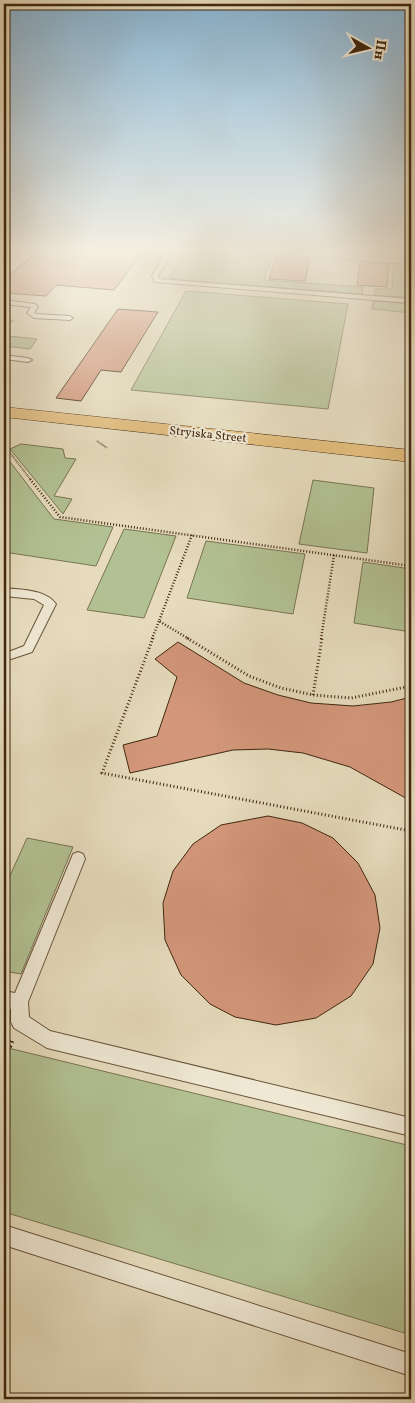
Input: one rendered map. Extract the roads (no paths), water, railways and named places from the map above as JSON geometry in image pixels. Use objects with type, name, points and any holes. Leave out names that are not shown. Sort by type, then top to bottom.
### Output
[{"type":"main road","name":"Stryiska Street","points":[[4,412],[411,456]]},
{"type":"lane","points":[[43,316],[70,318]]},
{"type":"lane","points":[[4,357],[28,360]]},
{"type":"lane","points":[[4,592],[46,599],[50,604],[28,650],[11,655],[4,654]]},
{"type":"lane","points":[[78,859],[12,1000],[20,1022],[47,1040],[411,1127]]},
{"type":"lane","points":[[4,1235],[411,1365]]}]
